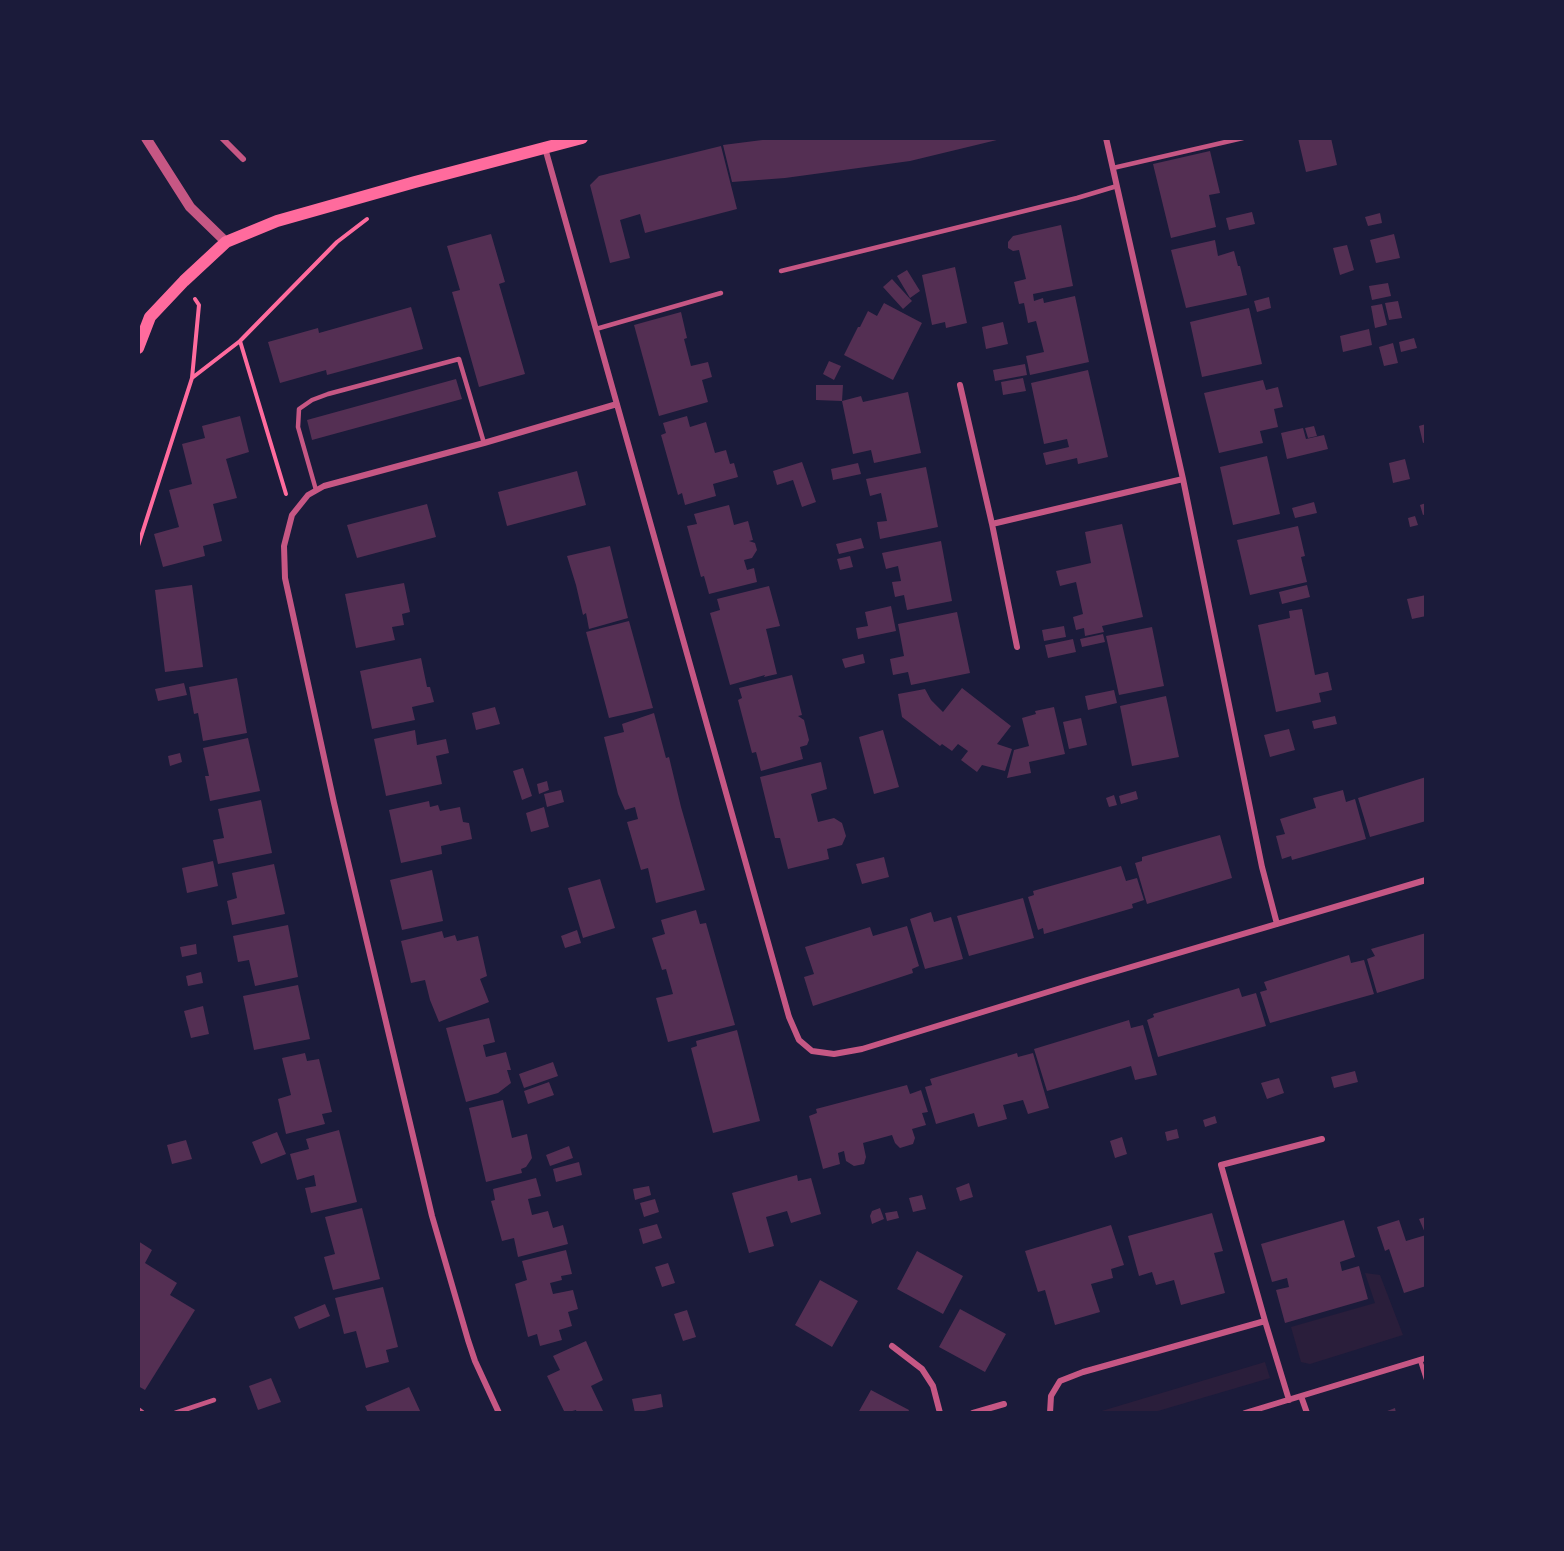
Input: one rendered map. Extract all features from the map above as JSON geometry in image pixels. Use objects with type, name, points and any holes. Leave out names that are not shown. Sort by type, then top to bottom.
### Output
[{"type":"main road","points":[[138,348],[150,317],[226,242],[277,221],[582,138]]},
{"type":"street","points":[[146,138],[190,207],[226,242]]},
{"type":"street","points":[[222,138],[243,159]]},
{"type":"street","points":[[1106,138],[1183,480],[1262,867],[1277,924]]},
{"type":"street","points":[[545,147],[789,1017],[799,1040],[812,1051],[834,1054],[862,1049],[1426,880]]},
{"type":"street","points":[[960,385],[1017,647]]},
{"type":"street","points":[[499,1413],[475,1361],[432,1216],[334,802],[285,578],[284,546],[292,515],[308,495],[324,486],[617,404]]},
{"type":"street","points":[[992,524],[1183,480]]},
{"type":"street","points":[[1288,1400],[1221,1165],[1322,1139]]},
{"type":"street","points":[[1050,1413],[1051,1396],[1060,1381],[1083,1372],[1265,1322]]},
{"type":"street","points":[[892,1346],[922,1369],[933,1386],[940,1413]]},
{"type":"street","points":[[1245,1413],[1423,1359]]},
{"type":"street","points":[[1301,1396],[1307,1413]]},
{"type":"street","points":[[974,1413],[1004,1404]]},
{"type":"street","points":[[138,1410],[142,1413]]},
{"type":"lane","points":[[1113,168],[1243,138]]},
{"type":"lane","points":[[781,271],[1077,198],[1117,186]]},
{"type":"lane","points":[[596,329],[721,293]]},
{"type":"lane","points":[[316,490],[298,427],[299,409],[312,399],[328,394],[459,359],[484,442]]},
{"type":"lane","points":[[1423,1359],[1426,1379]]},
{"type":"lane","points":[[175,1413],[214,1400]]},
{"type":"path","points":[[192,378],[240,341],[337,242],[372,215]]},
{"type":"path","points":[[138,546],[192,378],[199,305],[184,281]]},
{"type":"path","points":[[240,341],[292,515]]},
{"type":"shaded area","points":[[1365,1273],[1380,1275],[1403,1335],[1310,1364],[1301,1362],[1291,1327],[1375,1303]]},
{"type":"shaded area","points":[[1265,1362],[1270,1378],[1151,1413],[1095,1413]]},
{"type":"building","points":[[778,138],[1001,139],[910,161],[785,178],[732,182],[723,145]]},
{"type":"building","points":[[1298,138],[1331,138],[1337,165],[1306,172]]},
{"type":"building","points":[[721,146],[737,209],[645,233],[640,214],[620,220],[630,258],[610,263],[590,185],[599,176]]},
{"type":"building","points":[[1210,151],[1220,193],[1209,195],[1216,227],[1171,238],[1153,164]]},
{"type":"building","points":[[1252,212],[1255,224],[1229,230],[1226,218]]},
{"type":"building","points":[[1380,213],[1382,223],[1368,226],[1365,217]]},
{"type":"building","points":[[1061,225],[1073,286],[1033,294],[1034,301],[1043,298],[1044,303],[1075,296],[1089,362],[1030,375],[1026,356],[1044,352],[1036,321],[1028,323],[1024,303],[1019,304],[1014,282],[1026,279],[1019,250],[1013,251],[1008,248],[1008,242],[1013,236]]},
{"type":"building","points":[[491,234],[505,282],[499,284],[525,374],[479,387],[452,292],[460,290],[447,246]]},
{"type":"building","points":[[1394,234],[1400,258],[1376,263],[1370,240]]},
{"type":"building","points":[[1215,240],[1218,256],[1234,251],[1247,295],[1186,308],[1171,250]]},
{"type":"building","points":[[1347,245],[1354,270],[1340,275],[1333,248]]},
{"type":"building","points":[[955,267],[967,323],[946,328],[945,322],[932,325],[922,275]]},
{"type":"building","points":[[907,270],[920,291],[910,298],[897,276]]},
{"type":"building","points":[[892,279],[912,301],[903,309],[883,287]]},
{"type":"building","points":[[1388,283],[1391,296],[1372,300],[1369,286]]},
{"type":"building","points":[[1269,297],[1271,308],[1257,312],[1254,301]]},
{"type":"building","points":[[1398,301],[1402,318],[1389,320],[1385,303]]},
{"type":"building","points":[[884,303],[922,323],[893,380],[844,355],[868,311],[877,316]]},
{"type":"building","points":[[1382,304],[1387,325],[1375,328],[1371,306]]},
{"type":"building","points":[[411,307],[423,349],[327,375],[326,370],[280,383],[268,342],[318,328],[319,333]]},
{"type":"building","points":[[1249,308],[1262,364],[1202,377],[1190,322]]},
{"type":"building","points":[[681,312],[687,338],[684,339],[691,366],[708,362],[712,377],[702,380],[708,402],[659,416],[634,325]]},
{"type":"building","points":[[1003,322],[1008,344],[986,349],[982,327]]},
{"type":"building","points":[[1369,329],[1372,345],[1343,352],[1340,336]]},
{"type":"building","points":[[1414,338],[1417,348],[1401,352],[1399,342]]},
{"type":"building","points":[[1393,343],[1398,363],[1384,366],[1379,347]]},
{"type":"building","points":[[829,361],[841,366],[834,380],[823,374]]},
{"type":"building","points":[[1025,364],[1027,375],[995,381],[993,370]]},
{"type":"building","points":[[1088,370],[1108,457],[1078,464],[1077,458],[1046,465],[1043,453],[1069,447],[1067,439],[1044,444],[1031,383]]},
{"type":"building","points":[[1023,378],[1026,391],[1003,395],[1001,382]]},
{"type":"building","points":[[456,379],[462,399],[312,440],[307,420]]},
{"type":"building","points":[[1263,380],[1266,390],[1278,387],[1283,407],[1274,409],[1278,427],[1260,431],[1263,443],[1219,453],[1204,393]]},
{"type":"building","points":[[816,385],[843,385],[842,401],[816,400]]},
{"type":"building","points":[[908,392],[921,453],[874,463],[871,450],[853,454],[842,401],[861,396],[863,402]]},
{"type":"building","points":[[240,416],[249,452],[226,459],[237,498],[213,504],[222,541],[203,546],[205,556],[163,567],[154,534],[179,527],[169,490],[192,484],[182,444],[205,438],[202,426]]},
{"type":"building","points":[[687,416],[690,427],[706,422],[715,453],[726,450],[730,464],[734,463],[738,477],[713,484],[716,496],[685,505],[682,493],[678,495],[661,435],[666,433],[663,423]]},
{"type":"building","points":[[1426,424],[1426,442],[1423,443],[1419,426]]},
{"type":"building","points":[[1314,426],[1317,436],[1308,438],[1305,428]]},
{"type":"building","points":[[1303,428],[1306,439],[1324,435],[1328,449],[1287,459],[1281,433]]},
{"type":"building","points":[[1267,456],[1280,514],[1233,525],[1220,467]]},
{"type":"building","points":[[1405,459],[1410,479],[1393,483],[1389,463]]},
{"type":"building","points":[[802,462],[816,502],[802,507],[793,480],[777,485],[773,471]]},
{"type":"building","points":[[858,463],[861,474],[833,480],[831,469]]},
{"type":"building","points":[[926,467],[938,527],[880,539],[877,522],[887,521],[881,493],[870,496],[866,479]]},
{"type":"building","points":[[577,471],[586,505],[507,526],[498,492]]},
{"type":"building","points":[[1314,502],[1317,513],[1295,518],[1292,508]]},
{"type":"building","points":[[1426,503],[1426,514],[1423,515],[1420,505]]},
{"type":"building","points":[[427,504],[436,537],[357,558],[347,525]]},
{"type":"building","points":[[729,505],[734,525],[748,521],[753,540],[749,541],[755,543],[757,550],[752,558],[744,560],[747,570],[754,568],[757,582],[709,594],[704,576],[701,577],[687,526],[697,524],[694,514]]},
{"type":"building","points":[[1415,516],[1418,525],[1410,527],[1408,518]]},
{"type":"building","points":[[1122,524],[1143,617],[1102,626],[1104,632],[1085,636],[1084,628],[1076,630],[1073,617],[1083,614],[1076,582],[1060,586],[1056,571],[1091,563],[1085,532]]},
{"type":"building","points":[[1298,526],[1305,556],[1301,557],[1307,582],[1250,595],[1237,540]]},
{"type":"building","points":[[861,538],[864,548],[839,554],[836,544]]},
{"type":"building","points":[[941,541],[952,601],[907,610],[904,595],[895,597],[892,582],[901,581],[898,566],[886,569],[882,553]]},
{"type":"building","points":[[610,546],[628,618],[589,629],[567,556]]},
{"type":"building","points":[[850,556],[853,567],[840,570],[837,559]]},
{"type":"building","points":[[404,583],[410,612],[402,614],[404,625],[392,627],[395,640],[356,648],[345,594]]},
{"type":"building","points":[[192,585],[203,667],[165,672],[155,590]]},
{"type":"building","points":[[1307,585],[1310,597],[1282,604],[1279,592]]},
{"type":"building","points":[[769,586],[780,626],[766,629],[777,674],[730,685],[710,613],[720,610],[717,599]]},
{"type":"building","points":[[1426,595],[1426,616],[1412,619],[1407,599]]},
{"type":"building","points":[[891,606],[896,631],[858,639],[856,628],[868,626],[865,612]]},
{"type":"building","points":[[1302,609],[1315,675],[1328,672],[1332,690],[1319,693],[1321,702],[1276,712],[1258,625],[1290,618],[1289,611]]},
{"type":"building","points":[[957,612],[970,673],[911,685],[908,672],[893,675],[890,659],[904,656],[898,624]]},
{"type":"building","points":[[629,621],[653,708],[609,718],[586,632]]},
{"type":"building","points":[[1064,626],[1066,637],[1044,641],[1042,630]]},
{"type":"building","points":[[1152,627],[1164,686],[1119,695],[1106,636]]},
{"type":"building","points":[[1103,634],[1105,642],[1082,647],[1080,639]]},
{"type":"building","points":[[1073,639],[1076,652],[1048,658],[1045,645]]},
{"type":"building","points":[[863,654],[865,663],[845,668],[842,659]]},
{"type":"building","points":[[421,658],[427,687],[430,687],[434,702],[412,707],[415,720],[372,729],[360,671]]},
{"type":"building","points":[[792,675],[802,715],[798,716],[804,720],[809,740],[807,745],[800,747],[803,759],[761,771],[756,752],[752,753],[738,700],[742,698],[739,688]]},
{"type":"building","points":[[237,678],[247,733],[203,741],[198,713],[194,714],[189,687]]},
{"type":"building","points":[[184,683],[187,695],[158,701],[155,689]]},
{"type":"building","points":[[962,688],[1011,726],[997,744],[1012,749],[1005,771],[982,765],[977,772],[961,760],[968,751],[958,744],[952,751],[942,744],[940,746],[902,717],[898,694],[925,689],[931,700],[943,712]]},
{"type":"building","points":[[1114,690],[1117,703],[1088,710],[1085,696]]},
{"type":"building","points":[[1166,696],[1179,757],[1132,766],[1120,706]]},
{"type":"building","points":[[495,707],[500,724],[476,730],[472,713]]},
{"type":"building","points":[[1054,707],[1065,754],[1029,762],[1031,773],[1007,778],[1014,750],[1029,746],[1022,718],[1036,714],[1035,711]]},
{"type":"building","points":[[654,713],[666,758],[669,757],[705,890],[656,903],[648,868],[641,870],[627,822],[638,819],[635,807],[625,810],[618,794],[604,737],[624,732],[622,724]]},
{"type":"building","points":[[1335,716],[1337,724],[1314,729],[1312,721]]},
{"type":"building","points":[[1081,718],[1087,745],[1069,749],[1063,722]]},
{"type":"building","points":[[1289,729],[1295,750],[1270,757],[1264,735]]},
{"type":"building","points":[[415,730],[417,745],[446,739],[449,753],[436,756],[442,784],[386,796],[374,739]]},
{"type":"building","points":[[883,730],[899,787],[874,794],[859,737]]},
{"type":"building","points":[[248,738],[260,791],[210,801],[205,776],[209,776],[203,748]]},
{"type":"building","points":[[180,753],[182,762],[170,766],[168,756]]},
{"type":"building","points":[[821,762],[827,789],[811,794],[818,822],[834,818],[842,823],[846,836],[842,845],[827,849],[829,859],[788,869],[780,838],[775,838],[760,777]]},
{"type":"building","points":[[523,768],[532,796],[522,800],[513,771]]},
{"type":"building","points":[[1426,777],[1426,821],[1370,837],[1358,798]]},
{"type":"building","points":[[547,781],[549,790],[539,794],[537,784]]},
{"type":"building","points":[[561,790],[564,802],[547,807],[544,794]]},
{"type":"building","points":[[1343,790],[1346,802],[1355,799],[1366,839],[1292,860],[1291,856],[1282,859],[1276,836],[1285,834],[1280,819],[1316,808],[1313,798]]},
{"type":"building","points":[[1136,791],[1138,799],[1121,804],[1119,796]]},
{"type":"building","points":[[1114,795],[1117,805],[1109,807],[1106,798]]},
{"type":"building","points":[[261,800],[272,853],[218,864],[213,840],[224,838],[218,809]]},
{"type":"building","points":[[429,801],[430,807],[438,805],[440,811],[460,807],[463,822],[469,823],[472,839],[441,846],[442,854],[401,863],[389,810]]},
{"type":"building","points":[[544,807],[549,827],[531,832],[526,813]]},
{"type":"building","points":[[1220,835],[1232,878],[1147,904],[1135,863],[1142,861],[1142,857]]},
{"type":"building","points":[[884,857],[889,877],[862,884],[856,864]]},
{"type":"building","points":[[213,861],[218,886],[187,893],[182,868]]},
{"type":"building","points":[[274,864],[285,914],[232,925],[227,901],[237,898],[232,873]]},
{"type":"building","points":[[1121,866],[1126,881],[1137,878],[1144,900],[1132,904],[1133,908],[1044,934],[1043,928],[1038,930],[1028,897],[1034,895],[1033,891]]},
{"type":"building","points":[[432,870],[443,921],[402,930],[390,880]]},
{"type":"building","points":[[600,879],[615,928],[583,938],[568,888]]},
{"type":"building","points":[[1023,898],[1034,938],[969,956],[957,916]]},
{"type":"building","points":[[696,910],[700,924],[706,923],[735,1025],[668,1042],[656,998],[673,994],[666,969],[662,970],[652,938],[665,934],[661,920]]},
{"type":"building","points":[[931,912],[934,922],[951,917],[963,959],[925,969],[910,919]]},
{"type":"building","points":[[288,925],[298,977],[255,986],[249,960],[238,962],[233,936]]},
{"type":"building","points":[[907,926],[919,966],[912,969],[913,973],[813,1006],[804,977],[814,974],[805,947],[870,927],[873,936]]},
{"type":"building","points":[[577,930],[581,943],[565,948],[561,936]]},
{"type":"building","points":[[442,931],[444,938],[455,935],[457,941],[478,936],[487,976],[480,979],[489,1002],[439,1022],[425,980],[411,983],[401,941]]},
{"type":"building","points":[[1426,933],[1426,978],[1377,993],[1367,959],[1375,956],[1371,949]]},
{"type":"building","points":[[196,944],[197,954],[182,957],[180,947]]},
{"type":"building","points":[[1349,955],[1351,963],[1364,960],[1374,994],[1270,1023],[1260,992],[1267,990],[1264,982]]},
{"type":"building","points":[[201,972],[203,983],[188,986],[186,976]]},
{"type":"building","points":[[298,985],[310,1039],[254,1050],[243,996]]},
{"type":"building","points":[[1239,988],[1242,997],[1256,993],[1266,1026],[1158,1057],[1147,1020],[1154,1017],[1153,1014]]},
{"type":"building","points":[[203,1006],[209,1034],[191,1038],[184,1011]]},
{"type":"building","points":[[489,1018],[495,1042],[483,1045],[486,1057],[506,1052],[511,1070],[507,1070],[511,1083],[498,1093],[466,1102],[446,1028]]},
{"type":"building","points":[[1129,1020],[1131,1028],[1143,1025],[1157,1075],[1135,1080],[1131,1066],[1047,1091],[1034,1049]]},
{"type":"building","points":[[737,1030],[760,1121],[713,1133],[691,1048],[697,1046],[696,1041]]},
{"type":"building","points":[[305,1053],[307,1061],[319,1059],[332,1112],[322,1114],[325,1124],[286,1134],[278,1099],[291,1095],[282,1058]]},
{"type":"building","points":[[1017,1053],[1018,1057],[1033,1053],[1049,1108],[1028,1114],[1023,1100],[1003,1105],[1007,1119],[978,1127],[974,1113],[936,1124],[925,1087],[932,1085],[930,1079]]},
{"type":"building","points":[[553,1062],[558,1076],[524,1088],[519,1074]]},
{"type":"building","points":[[1355,1071],[1358,1082],[1334,1088],[1331,1077]]},
{"type":"building","points":[[1279,1078],[1284,1093],[1267,1099],[1261,1083]]},
{"type":"building","points":[[549,1082],[554,1095],[528,1104],[524,1091]]},
{"type":"building","points":[[907,1085],[910,1094],[921,1090],[928,1112],[922,1113],[926,1125],[912,1129],[915,1138],[913,1144],[900,1148],[892,1135],[863,1143],[866,1157],[864,1164],[854,1166],[846,1161],[844,1151],[838,1153],[840,1164],[823,1169],[809,1116],[817,1113],[816,1109]]},
{"type":"building","points":[[503,1100],[512,1138],[527,1134],[532,1158],[526,1167],[521,1169],[522,1173],[486,1182],[469,1108]]},
{"type":"building","points":[[1215,1116],[1217,1123],[1205,1127],[1203,1120]]},
{"type":"building","points":[[1177,1129],[1179,1138],[1167,1141],[1165,1132]]},
{"type":"building","points":[[339,1130],[357,1202],[311,1213],[305,1188],[316,1186],[314,1175],[297,1180],[290,1154],[309,1149],[306,1139]]},
{"type":"building","points":[[277,1132],[286,1154],[261,1164],[252,1142]]},
{"type":"building","points":[[1122,1137],[1127,1154],[1115,1158],[1110,1141]]},
{"type":"building","points":[[186,1140],[192,1159],[172,1164],[167,1145]]},
{"type":"building","points":[[569,1146],[573,1158],[550,1166],[546,1155]]},
{"type":"building","points":[[579,1162],[582,1175],[556,1182],[553,1169]]},
{"type":"building","points":[[797,1175],[798,1181],[811,1178],[821,1214],[791,1223],[787,1211],[766,1217],[774,1246],[749,1253],[732,1193]]},
{"type":"building","points":[[536,1178],[541,1196],[528,1199],[532,1215],[548,1211],[553,1228],[563,1225],[568,1244],[518,1257],[514,1238],[502,1241],[491,1201],[495,1200],[493,1189]]},
{"type":"building","points":[[969,1183],[973,1197],[960,1201],[956,1188]]},
{"type":"building","points":[[649,1186],[651,1195],[635,1200],[633,1189]]},
{"type":"building","points":[[922,1195],[926,1209],[913,1212],[909,1198]]},
{"type":"building","points":[[655,1199],[659,1212],[644,1217],[640,1203]]},
{"type":"building","points":[[362,1208],[380,1279],[333,1290],[324,1257],[335,1254],[325,1217]]},
{"type":"building","points":[[880,1208],[884,1219],[872,1224],[870,1216],[872,1211]]},
{"type":"building","points":[[897,1211],[899,1218],[887,1221],[885,1213]]},
{"type":"building","points":[[1212,1213],[1223,1251],[1214,1253],[1225,1293],[1181,1305],[1174,1280],[1156,1285],[1152,1272],[1139,1276],[1128,1236]]},
{"type":"building","points":[[1426,1217],[1426,1235],[1419,1219]]},
{"type":"building","points":[[1344,1220],[1355,1257],[1340,1262],[1342,1271],[1359,1266],[1368,1299],[1285,1323],[1276,1290],[1289,1287],[1287,1278],[1272,1282],[1261,1244]]},
{"type":"building","points":[[1399,1220],[1406,1241],[1426,1235],[1426,1286],[1404,1293],[1389,1249],[1385,1251],[1377,1227]]},
{"type":"building","points":[[657,1224],[662,1238],[643,1244],[639,1229]]},
{"type":"building","points":[[1111,1225],[1124,1265],[1111,1269],[1113,1278],[1091,1284],[1100,1312],[1055,1325],[1045,1290],[1038,1292],[1025,1251]]},
{"type":"building","points":[[138,1241],[152,1250],[145,1263],[177,1283],[170,1295],[195,1310],[145,1390],[138,1386]]},
{"type":"building","points":[[566,1250],[572,1274],[561,1276],[562,1280],[550,1283],[553,1294],[573,1290],[578,1309],[568,1312],[572,1326],[559,1330],[562,1340],[540,1346],[537,1334],[528,1337],[515,1284],[527,1280],[522,1261]]},
{"type":"building","points":[[917,1251],[963,1276],[943,1314],[897,1289]]},
{"type":"building","points":[[668,1263],[675,1283],[662,1287],[655,1267]]},
{"type":"building","points":[[820,1280],[858,1301],[832,1347],[795,1325]]},
{"type":"building","points":[[383,1287],[398,1347],[386,1350],[389,1362],[366,1368],[356,1331],[344,1334],[335,1298]]},
{"type":"building","points":[[325,1304],[330,1316],[299,1329],[294,1317]]},
{"type":"building","points":[[960,1309],[1006,1334],[985,1372],[939,1347]]},
{"type":"building","points":[[687,1310],[696,1337],[683,1341],[674,1314]]},
{"type":"building","points":[[586,1341],[603,1380],[591,1386],[604,1413],[577,1413],[576,1410],[565,1413],[547,1376],[560,1370],[553,1356]]},
{"type":"building","points":[[271,1378],[281,1402],[258,1410],[249,1386]]},
{"type":"building","points":[[409,1387],[421,1413],[368,1413],[365,1406]]},
{"type":"building","points":[[871,1390],[909,1410],[908,1413],[858,1413]]},
{"type":"building","points":[[661,1394],[663,1407],[635,1413],[632,1399]]},
{"type":"building","points":[[1395,1408],[1396,1413],[1382,1413]]}]
